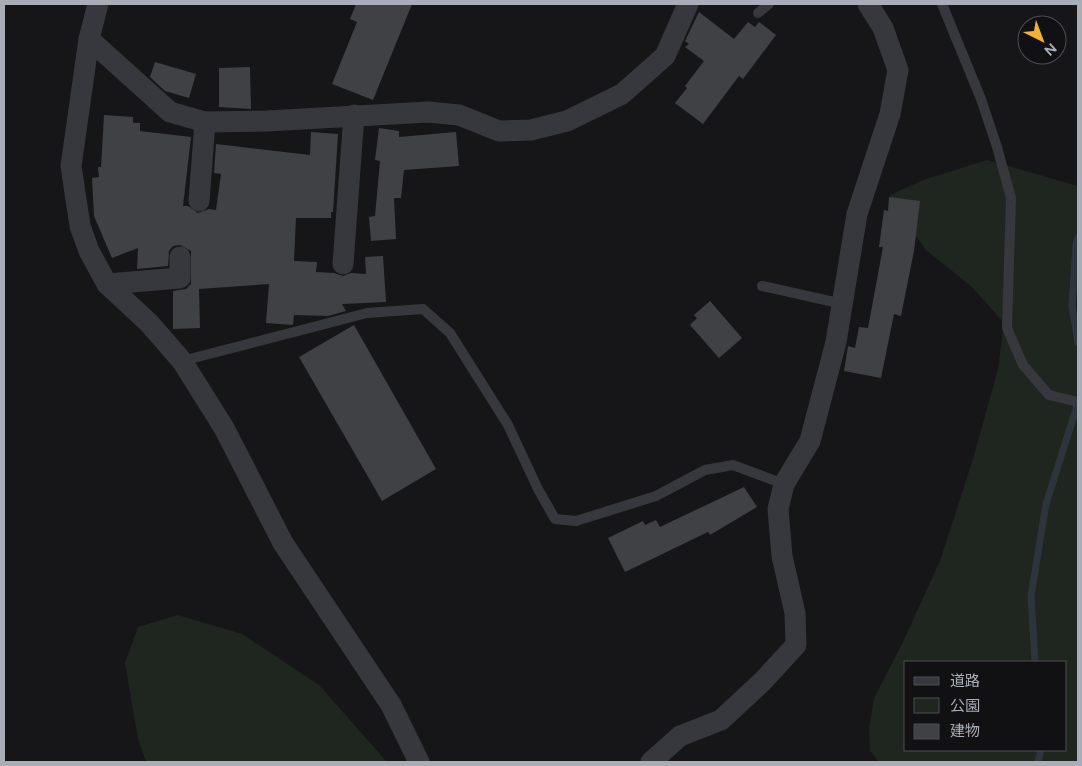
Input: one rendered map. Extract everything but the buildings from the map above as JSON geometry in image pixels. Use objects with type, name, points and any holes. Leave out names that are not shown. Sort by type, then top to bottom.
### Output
[{"type":"street","points":[[98,4],[89,39],[71,166],[80,226],[89,251],[107,284],[149,323],[182,361],[224,428],[283,542],[391,705],[419,762]]},
{"type":"street","points":[[89,39],[170,112],[205,122],[267,121],[428,112],[459,115],[499,131],[531,130],[567,121],[622,94],[665,56],[688,4]]},
{"type":"street","points":[[651,762],[680,736],[721,720],[763,681],[796,645],[795,613],[782,556],[778,509],[784,484],[810,440],[836,342],[857,214],[890,114],[898,70],[883,28],[868,4]]},
{"type":"street","points":[[343,264],[354,115]]},
{"type":"street","points":[[198,201],[205,122]]},
{"type":"street","points":[[107,284],[180,278],[180,257]]},
{"type":"lane","points":[[758,13],[769,4]]},
{"type":"lane","points":[[942,4],[982,99],[1011,198],[1007,328],[1023,365],[1049,395],[1067,401],[1078,402]]},
{"type":"lane","points":[[762,286],[843,304]]},
{"type":"lane","points":[[182,361],[367,313],[423,309],[450,333],[508,425],[538,489],[555,519],[576,521],[656,496],[705,470],[732,465],[784,484]]},
{"type":"green space","points":[[987,160],[1078,186],[1078,762],[879,762],[870,751],[869,729],[874,698],[901,646],[940,561],[973,459],[998,369],[1004,323],[972,287],[926,250],[890,195],[923,180]]},
{"type":"green space","points":[[178,615],[242,634],[319,685],[387,762],[146,762],[138,739],[125,663],[138,627]]},
{"type":"waterway","points":[[1078,238],[1072,306],[1078,343]]},
{"type":"waterway","points":[[1035,661],[1031,596],[1046,504],[1078,403]]},
{"type":"waterway","points":[[1038,762],[1041,751]]}]
